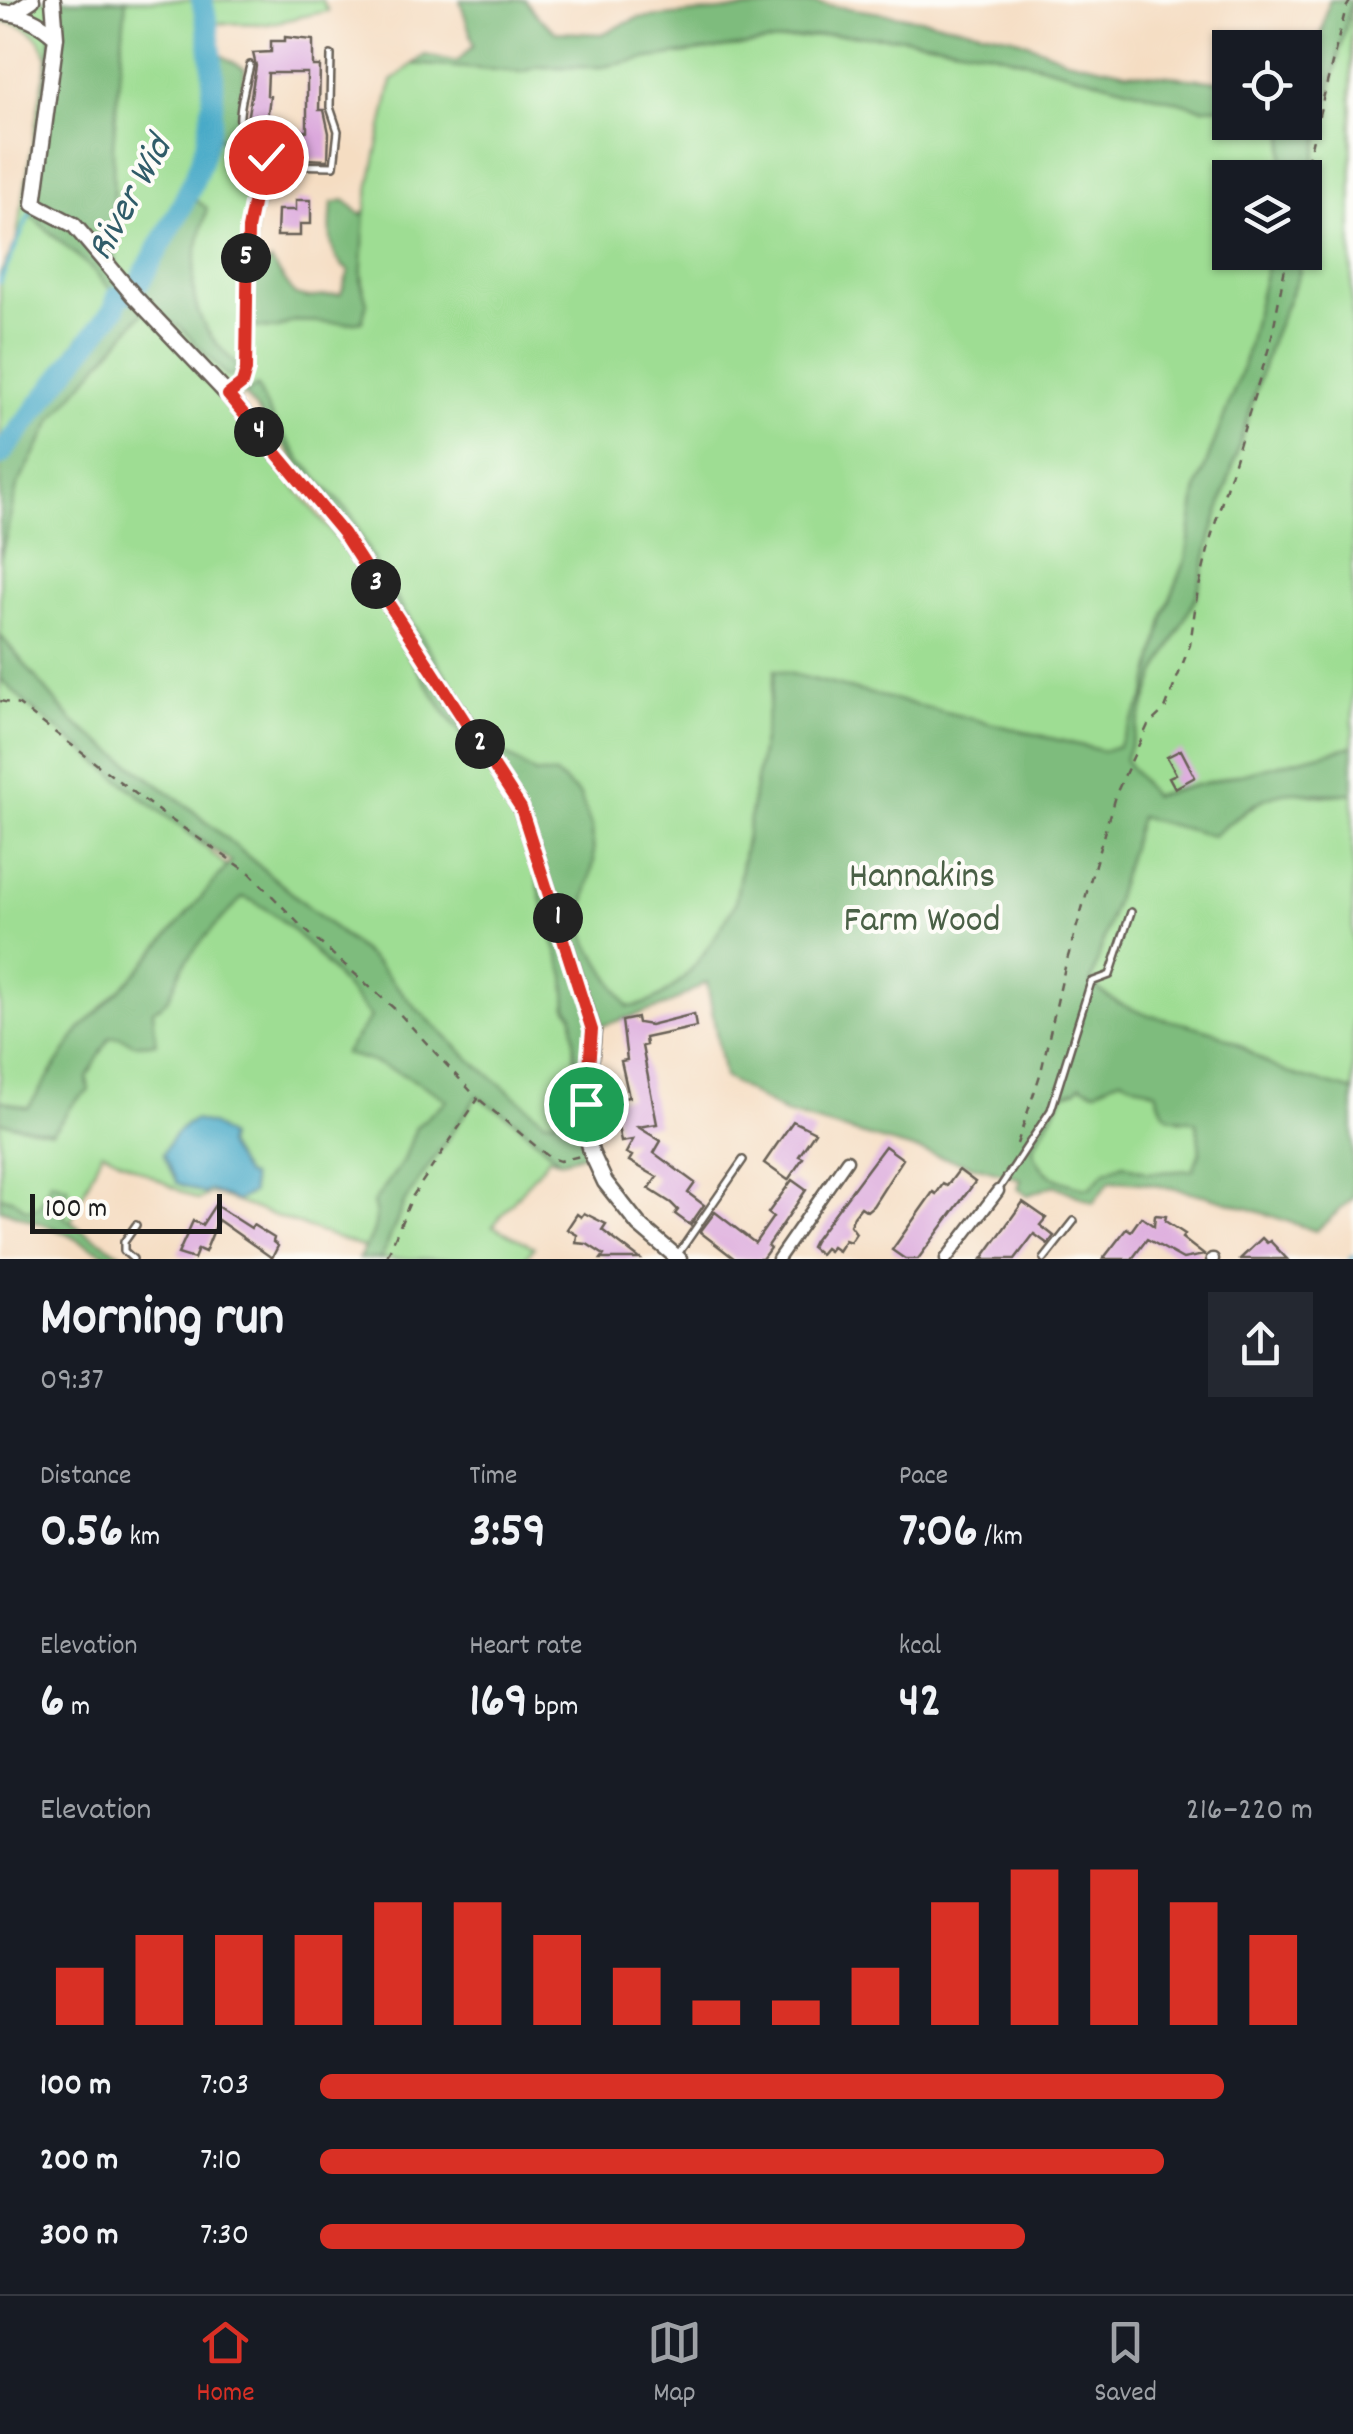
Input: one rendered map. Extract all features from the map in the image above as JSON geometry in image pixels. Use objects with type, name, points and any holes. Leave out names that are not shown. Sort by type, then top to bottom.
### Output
[{"type":"street","points":[[6,13],[32,0]]},
{"type":"street","points":[[53,0],[56,37],[34,204],[74,225],[103,262],[228,395],[343,533],[521,808],[592,1030],[585,1125],[590,1152],[605,1182],[625,1208],[650,1236],[678,1258]]},
{"type":"street","points":[[6,13],[42,24],[56,37]]},
{"type":"street","points":[[778,1259],[848,1160]]},
{"type":"street","points":[[953,1257],[998,1191]]},
{"type":"lane","points":[[250,65],[240,127],[248,146],[272,165],[334,166],[338,131],[330,108],[331,55]]},
{"type":"lane","points":[[228,395],[242,384],[246,370],[248,229],[254,199],[272,165]]},
{"type":"lane","points":[[998,1191],[1051,1110],[1091,982],[1110,975],[1131,912]]},
{"type":"lane","points":[[678,1258],[743,1160]]},
{"type":"lane","points":[[1044,1259],[1074,1221]]},
{"type":"lane","points":[[133,1259],[124,1251],[124,1242],[136,1224]]},
{"type":"path","points":[[1308,160],[1350,0]]},
{"type":"path","points":[[1018,1143],[1041,1072],[1065,968],[1115,796],[1148,724],[1166,708],[1190,645],[1197,594],[1212,534],[1271,340],[1285,270]]},
{"type":"path","points":[[0,701],[19,705],[162,813],[250,873],[303,928],[396,1011],[478,1099],[549,1157],[560,1161],[590,1152]]},
{"type":"path","points":[[386,1259],[412,1197],[478,1099]]},
{"type":"green space","points":[[14,0],[322,0],[328,11],[268,24],[216,23],[221,55],[212,55],[218,137],[274,176],[255,220],[253,327],[276,329],[293,321],[362,321],[361,251],[374,166],[392,81],[413,64],[522,72],[538,67],[602,67],[831,34],[904,38],[991,52],[1212,108],[1212,140],[1284,140],[1284,160],[1212,160],[1212,270],[1266,270],[1243,367],[1197,488],[1186,560],[1165,612],[1145,698],[1118,746],[1103,751],[775,670],[735,904],[704,953],[677,984],[646,1003],[628,1007],[589,945],[581,920],[594,861],[592,829],[536,774],[500,751],[476,722],[378,570],[352,516],[301,460],[273,420],[257,386],[229,404],[348,553],[404,638],[406,652],[446,714],[492,774],[527,834],[565,975],[567,1007],[573,1016],[576,1080],[588,1083],[591,1152],[572,1125],[545,1121],[533,1112],[418,1010],[376,963],[187,806],[73,722],[0,635],[0,560],[8,528],[0,543],[0,274],[16,242],[47,58],[31,31],[0,21],[0,3]],"holes":[[[137,319],[68,399],[106,320]]]},
{"type":"green space","points":[[54,0],[126,0],[113,146],[115,275],[130,292],[138,284],[192,186],[193,198],[207,208],[194,275],[198,311],[219,347],[238,366],[236,373],[228,377],[180,327],[145,310],[54,418],[17,487],[0,560],[0,438],[78,339],[117,297],[91,268],[30,215]]},
{"type":"green space","points":[[460,0],[525,0],[556,32],[602,34],[638,18],[814,3],[1013,37],[1066,59],[1126,72],[1212,80],[1212,108],[992,52],[904,38],[831,34],[602,67],[538,67],[522,72],[413,64],[425,55],[457,62],[474,45]]},
{"type":"green space","points":[[1329,0],[1351,0],[1322,127],[1322,31]]},
{"type":"green space","points":[[1351,0],[1353,746],[1152,796],[1125,760],[1157,672],[1197,595],[1271,341],[1299,270],[1322,270],[1322,160],[1314,160],[1322,140]]},
{"type":"green space","points":[[212,55],[221,55],[245,69],[235,148],[211,127]]},
{"type":"green space","points":[[1284,140],[1319,140],[1315,160],[1284,160]]},
{"type":"green space","points":[[345,200],[361,215],[365,212],[361,282],[367,303],[362,321],[294,321],[276,329],[253,327],[254,277],[271,261],[295,295],[308,298],[341,294],[349,271],[336,258],[331,222],[332,203]]},
{"type":"green space","name":"Hannakins Farm Wood","points":[[1266,270],[1299,270],[1271,341],[1197,595],[1157,672],[1125,760],[1153,796],[1353,746],[1353,793],[1273,795],[1251,806],[1213,836],[1140,817],[1091,982],[1132,1009],[1219,1034],[1282,1070],[1353,1091],[1353,1198],[1316,1231],[1163,1186],[1110,1181],[1093,1203],[1054,1185],[1028,1195],[1018,1189],[1021,1179],[785,1113],[724,1077],[707,982],[667,1005],[595,1028],[588,1083],[580,1085],[576,1080],[573,1016],[567,1007],[565,975],[545,915],[527,834],[492,774],[446,714],[406,652],[401,641],[404,638],[330,512],[244,395],[257,386],[273,420],[301,460],[352,516],[378,570],[476,722],[500,751],[536,774],[555,774],[580,795],[592,829],[594,861],[581,920],[589,945],[628,1007],[646,1003],[677,984],[704,953],[735,904],[775,670],[1103,751],[1118,746],[1145,698],[1165,612],[1186,560],[1197,488],[1243,367]],"holes":[[[1120,1078],[1156,1092],[1169,1116],[1197,1123],[1200,1152],[1193,1170],[1147,1173],[1124,1164],[1105,1171],[1091,1187],[1085,1188],[1059,1180],[1046,1172],[1036,1158],[1033,1149],[1064,1094],[1080,1085],[1095,1091]]]},
{"type":"green space","points":[[0,635],[73,722],[187,806],[376,963],[471,1060],[545,1121],[567,1118],[591,1152],[560,1161],[517,1122],[477,1096],[405,1201],[381,1259],[358,1259],[375,1225],[373,1203],[404,1160],[416,1127],[447,1100],[397,1072],[344,1054],[371,1017],[295,932],[243,897],[192,953],[168,998],[153,1010],[156,1043],[134,1044],[110,1037],[87,1077],[89,1091],[51,1132],[0,1122],[0,1100],[28,1108],[80,1029],[136,974],[231,862],[155,808],[26,704],[0,678]]},
{"type":"green space","points":[[0,666],[560,1161],[549,1157],[493,1226],[534,1247],[524,1259],[366,1259],[368,1249],[211,1193],[198,1200],[102,1151],[68,1228],[0,1205]]},
{"type":"green space","points":[[1293,791],[1322,796],[1353,793],[1353,1091],[1282,1070],[1214,1034],[1123,1005],[1091,982],[1140,816],[1212,836],[1268,796]]},
{"type":"green space","points":[[1120,1078],[1157,1092],[1162,1108],[1180,1121],[1190,1119],[1197,1123],[1200,1152],[1193,1170],[1147,1173],[1123,1164],[1085,1188],[1046,1172],[1033,1149],[1064,1094],[1080,1085],[1095,1091]]},
{"type":"green space","points":[[51,1181],[68,1187],[64,1217],[128,1259],[115,1259],[58,1230],[0,1209],[0,1196],[27,1210],[39,1206]]},
{"type":"water","points":[[194,1120],[213,1125],[228,1137],[226,1145],[244,1174],[251,1177],[252,1193],[236,1201],[177,1183],[163,1154],[176,1134]]},
{"type":"building","points":[[285,37],[313,40],[313,66],[320,66],[319,110],[324,110],[329,133],[328,160],[304,159],[305,150],[299,150],[299,131],[307,131],[307,73],[268,73],[266,128],[246,126],[256,66],[253,53],[271,52],[271,41],[285,41]]},
{"type":"building","points":[[296,200],[311,200],[311,224],[300,224],[300,236],[277,236],[278,210],[296,210]]},
{"type":"building","points":[[1181,750],[1195,777],[1175,788],[1169,777],[1176,774],[1167,757]]},
{"type":"building","points":[[694,1014],[696,1027],[645,1038],[646,1045],[642,1046],[657,1124],[638,1127],[661,1141],[654,1153],[695,1183],[688,1193],[704,1205],[690,1225],[675,1214],[678,1210],[671,1203],[649,1189],[657,1177],[629,1161],[632,1156],[626,1153],[633,1140],[621,1142],[613,1100],[629,1097],[621,1061],[627,1060],[622,1021],[637,1018],[638,1023],[650,1025]]},
{"type":"building","points":[[793,1121],[815,1132],[788,1180],[764,1163]]},
{"type":"building","points":[[885,1146],[903,1159],[873,1206],[867,1211],[861,1207],[854,1216],[850,1225],[856,1233],[850,1242],[845,1240],[838,1251],[825,1248],[820,1254],[811,1247],[814,1241]]},
{"type":"building","points":[[959,1170],[975,1182],[918,1259],[905,1259],[892,1250],[933,1192],[936,1194],[943,1184],[947,1186]]},
{"type":"building","points":[[792,1180],[806,1190],[762,1259],[735,1259],[700,1232],[715,1212],[755,1243],[773,1217],[768,1213]]},
{"type":"building","points":[[1023,1202],[1046,1218],[1040,1225],[1054,1236],[1048,1244],[1034,1234],[1015,1259],[982,1259]]},
{"type":"building","points":[[215,1205],[274,1238],[278,1246],[272,1258],[218,1220],[205,1252],[198,1249],[194,1259],[178,1254],[193,1221],[202,1225]]},
{"type":"building","points":[[584,1213],[606,1224],[602,1230],[640,1259],[601,1259],[604,1255],[587,1244],[576,1243],[577,1235],[567,1229],[577,1214],[581,1217]]},
{"type":"building","points":[[1155,1215],[1166,1216],[1165,1221],[1185,1234],[1182,1238],[1204,1255],[1183,1259],[1147,1239],[1132,1259],[1103,1259],[1127,1228],[1131,1231],[1141,1217],[1154,1226]]},
{"type":"building","points":[[1262,1238],[1270,1241],[1287,1259],[1240,1259]]},
{"type":"waterway","name":"River Wid","points":[[0,455],[115,308],[117,297],[138,284],[194,180],[205,150],[213,83],[202,0]]},
{"type":"waterway","points":[[0,282],[32,209]]},
{"type":"route","points":[[266,157],[272,165],[254,199],[248,229],[246,370],[242,384],[228,395],[343,533],[521,808],[589,1016],[592,1040],[586,1104]]}]
